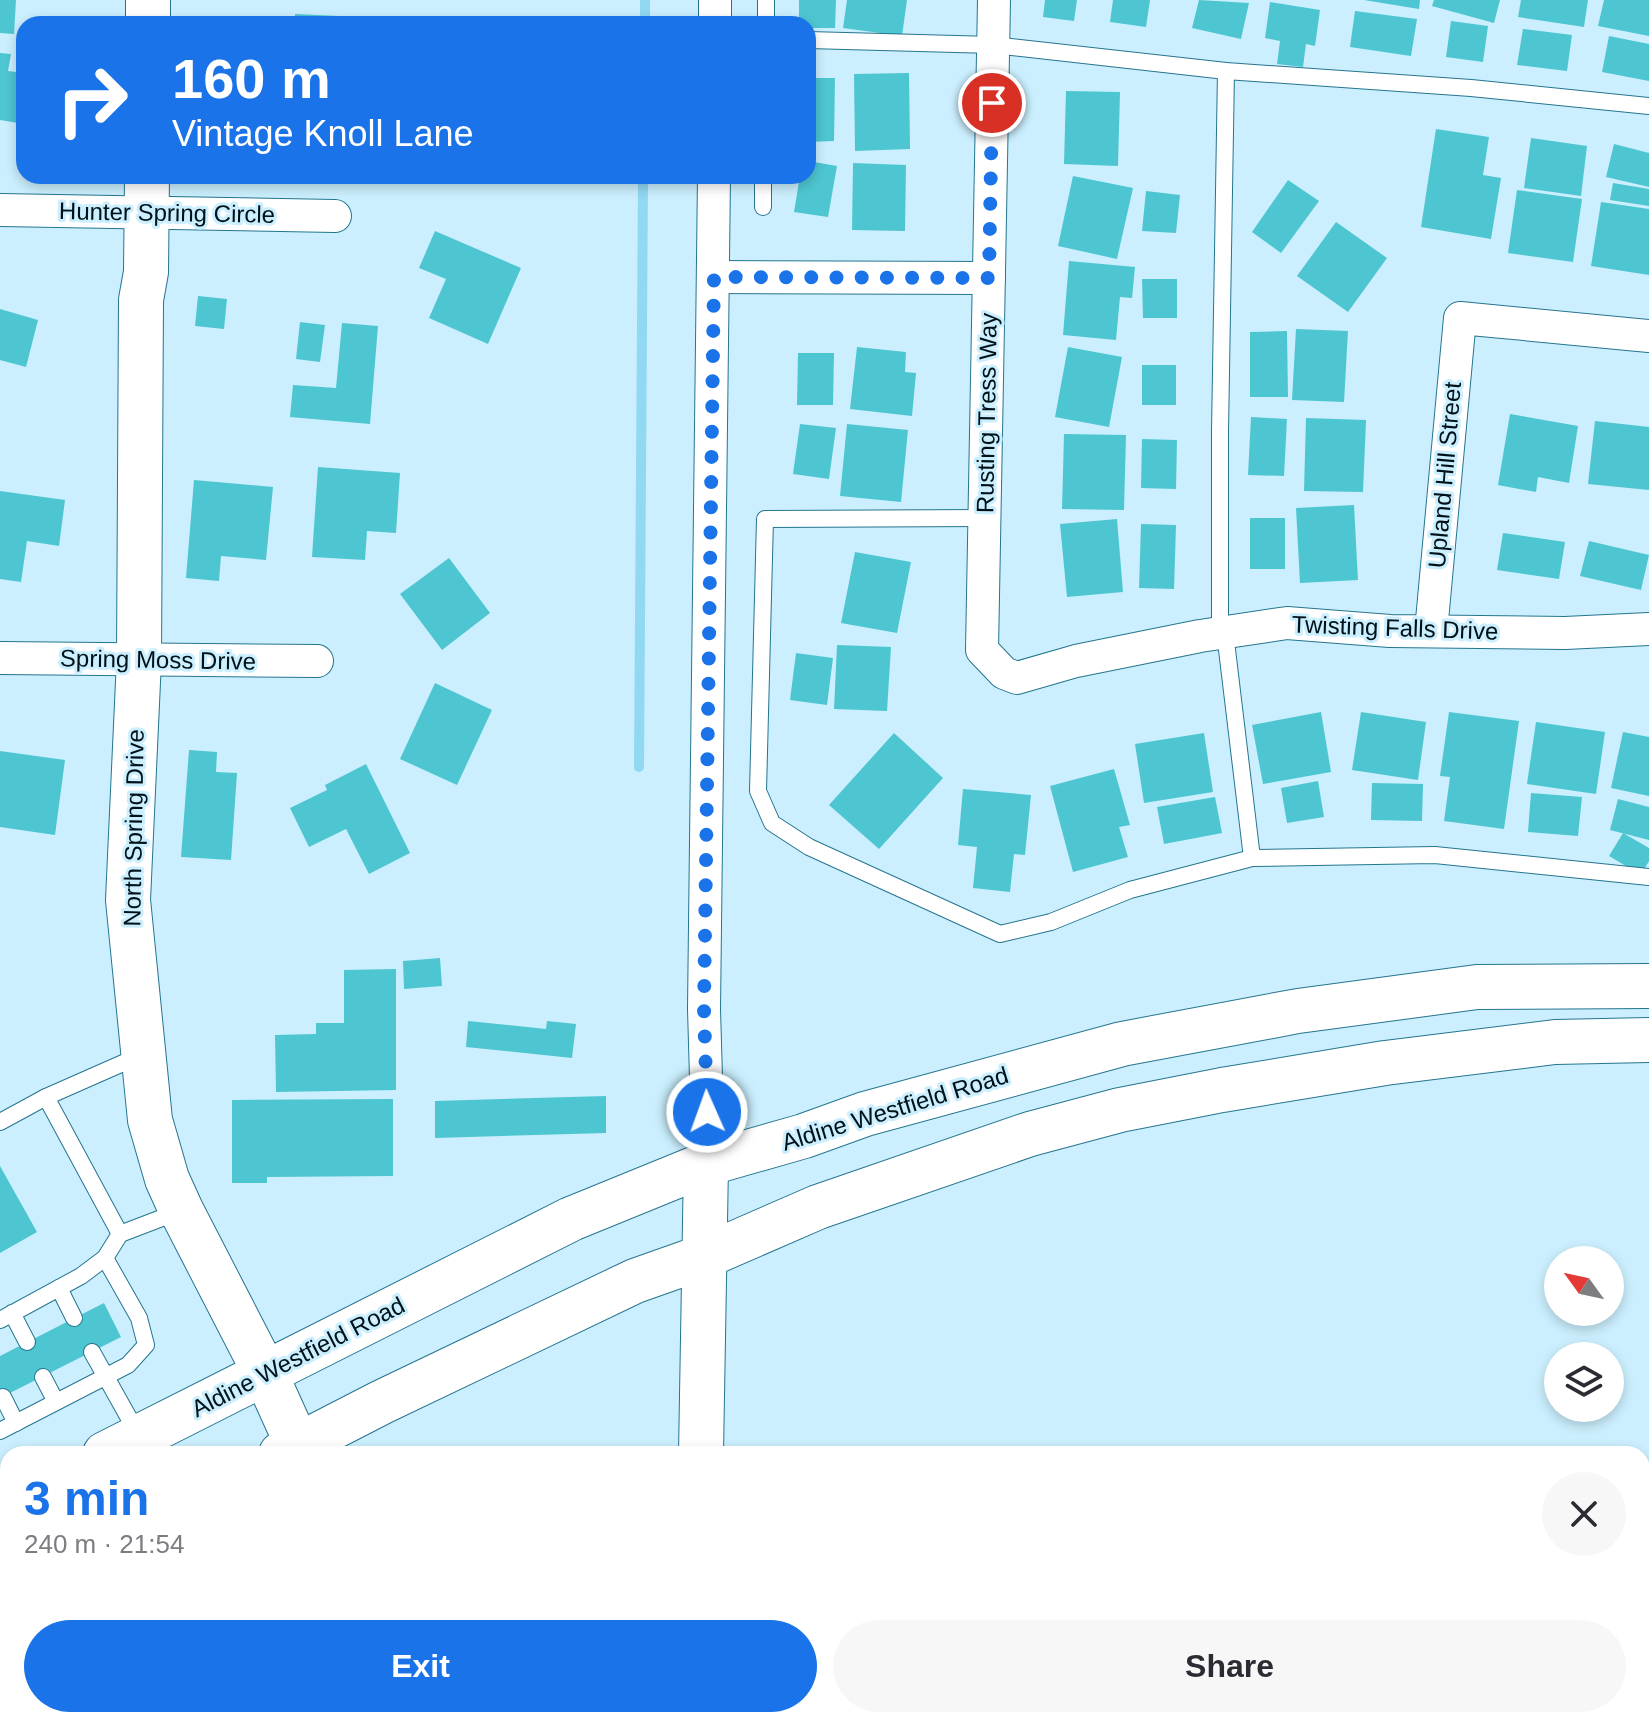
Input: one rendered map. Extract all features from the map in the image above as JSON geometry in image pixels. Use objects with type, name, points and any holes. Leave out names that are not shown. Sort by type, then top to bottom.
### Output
[{"type":"main road","name":"North Spring Drive","points":[[147,194],[146,272],[141,300],[139,660],[128,900],[142,1054],[150,1120],[167,1179],[265,1373],[292,1446]]},
{"type":"main road","name":"Aldine Westfield Road","points":[[122,1446],[571,1219],[706,1164],[804,1136],[865,1114],[1122,1044],[1298,1011],[1477,987],[1649,986]]},
{"type":"main road","points":[[303,1446],[382,1402],[635,1281],[703,1257],[832,1202],[1030,1134],[1120,1110],[1385,1063],[1555,1042],[1649,1040]]},
{"type":"main road","points":[[701,1446],[706,1164]]},
{"type":"street","name":"Rusting Tress Way","points":[[994,0],[982,650],[1004,673]]},
{"type":"street","points":[[706,1164],[704,1009],[714,184]]},
{"type":"street","name":"Hunter Spring Circle","points":[[0,210],[147,194],[335,216]]},
{"type":"street","points":[[714,277],[989,278]]},
{"type":"street","name":"Upland Hill Street","points":[[1431,631],[1460,318],[1649,336]]},
{"type":"street","name":"Twisting Falls Drive","points":[[1004,673],[1017,678],[1076,661],[1287,623],[1431,631],[1565,633],[1649,629]]},
{"type":"street","name":"Spring Moss Drive","points":[[0,658],[317,661]]},
{"type":"lane","points":[[816,40],[993,45],[1226,71],[1471,88],[1649,106]]},
{"type":"lane","points":[[1226,71],[1220,619],[1225,633],[1252,858]]},
{"type":"lane","points":[[763,184],[763,207]]},
{"type":"lane","points":[[985,518],[765,519],[758,791],[772,823],[809,847],[1000,934],[1051,922],[1130,890],[1252,858],[1435,855],[1649,877]]},
{"type":"lane","points":[[0,1122],[46,1097],[142,1054]]},
{"type":"lane","points":[[46,1097],[120,1234]]},
{"type":"lane","points":[[27,1342],[6,1317],[81,1276],[105,1258],[120,1234],[181,1210]]},
{"type":"lane","points":[[0,1431],[128,1365],[146,1345],[139,1318],[105,1258]]},
{"type":"lane","points":[[59,1288],[74,1318]]},
{"type":"lane","points":[[92,1352],[105,1377],[122,1446]]},
{"type":"lane","points":[[43,1377],[56,1402]]},
{"type":"lane","points":[[3,1397],[16,1423]]},
{"type":"building","points":[[0,0],[16,0],[14,34],[0,33]]},
{"type":"building","points":[[799,0],[836,0],[835,28],[816,28],[816,16],[799,16]]},
{"type":"building","points":[[847,0],[907,0],[902,36],[843,28]]},
{"type":"building","points":[[1045,0],[1077,0],[1074,21],[1043,17]]},
{"type":"building","points":[[1113,0],[1150,0],[1146,27],[1110,22]]},
{"type":"building","points":[[1199,0],[1249,3],[1241,39],[1192,28]]},
{"type":"building","points":[[1364,0],[1420,0],[1419,9]]},
{"type":"building","points":[[1434,0],[1500,0],[1494,23],[1432,6]]},
{"type":"building","points":[[1521,0],[1588,0],[1584,27],[1518,17]]},
{"type":"building","points":[[1604,0],[1649,0],[1649,36],[1598,26]]},
{"type":"building","points":[[1270,2],[1320,10],[1315,46],[1306,44],[1303,67],[1277,64],[1280,41],[1265,38]]},
{"type":"building","points":[[1355,11],[1417,19],[1411,56],[1350,47]]},
{"type":"building","points":[[295,14],[338,16],[295,16]]},
{"type":"building","points":[[1451,21],[1488,26],[1483,62],[1446,57]]},
{"type":"building","points":[[1523,29],[1572,35],[1567,71],[1517,65]]},
{"type":"building","points":[[1609,36],[1649,44],[1649,81],[1602,72]]},
{"type":"building","points":[[0,53],[11,54],[8,71],[16,72],[16,123],[0,120]]},
{"type":"building","points":[[909,73],[910,149],[855,151],[854,74]]},
{"type":"building","points":[[816,78],[835,78],[834,141],[816,142]]},
{"type":"building","points":[[1066,91],[1120,92],[1118,166],[1064,164]]},
{"type":"building","points":[[1436,129],[1489,137],[1483,175],[1501,178],[1491,239],[1421,227]]},
{"type":"building","points":[[1531,138],[1587,146],[1581,196],[1524,188]]},
{"type":"building","points":[[1614,144],[1649,153],[1649,187],[1606,177]]},
{"type":"building","points":[[816,162],[837,166],[828,217],[794,212],[799,184],[816,184]]},
{"type":"building","points":[[853,163],[906,165],[905,231],[852,230]]},
{"type":"building","points":[[1073,176],[1133,188],[1117,259],[1058,246]]},
{"type":"building","points":[[1288,180],[1319,201],[1281,253],[1252,232]]},
{"type":"building","points":[[1613,183],[1649,189],[1649,206],[1610,200]]},
{"type":"building","points":[[1517,190],[1582,199],[1573,262],[1508,253]]},
{"type":"building","points":[[1146,191],[1180,195],[1176,233],[1142,231]]},
{"type":"building","points":[[1601,202],[1649,209],[1649,275],[1591,266]]},
{"type":"building","points":[[1336,222],[1387,258],[1348,312],[1297,276]]},
{"type":"building","points":[[435,231],[521,268],[488,344],[429,318],[446,279],[419,268]]},
{"type":"building","points":[[1069,261],[1135,267],[1132,298],[1120,297],[1116,340],[1063,335]]},
{"type":"building","points":[[1142,279],[1177,279],[1177,318],[1143,318]]},
{"type":"building","points":[[198,296],[227,299],[224,329],[195,326]]},
{"type":"building","points":[[0,309],[38,320],[26,367],[0,360]]},
{"type":"building","points":[[300,322],[325,325],[320,362],[296,359]]},
{"type":"building","points":[[342,323],[378,326],[370,424],[290,417],[293,385],[336,388]]},
{"type":"building","points":[[1296,329],[1348,331],[1344,402],[1292,400]]},
{"type":"building","points":[[1287,331],[1288,397],[1250,397],[1250,332]]},
{"type":"building","points":[[857,347],[906,352],[905,372],[916,373],[912,416],[850,409]]},
{"type":"building","points":[[1068,347],[1122,357],[1109,427],[1055,417]]},
{"type":"building","points":[[798,353],[834,353],[833,405],[797,405]]},
{"type":"building","points":[[1142,365],[1176,365],[1176,405],[1142,405]]},
{"type":"building","points":[[1510,414],[1578,426],[1569,483],[1538,477],[1536,492],[1498,485]]},
{"type":"building","points":[[1251,417],[1287,419],[1284,476],[1248,475]]},
{"type":"building","points":[[1306,418],[1366,420],[1363,492],[1304,491]]},
{"type":"building","points":[[1595,421],[1649,427],[1649,490],[1588,484]]},
{"type":"building","points":[[800,424],[836,428],[829,479],[793,474]]},
{"type":"building","points":[[847,424],[908,430],[901,502],[840,496]]},
{"type":"building","points":[[1064,434],[1126,435],[1124,510],[1062,509]]},
{"type":"building","points":[[1142,439],[1177,440],[1176,489],[1141,488]]},
{"type":"building","points":[[318,467],[400,473],[396,533],[367,531],[365,560],[312,557]]},
{"type":"building","points":[[194,480],[273,487],[266,560],[221,556],[219,581],[186,578]]},
{"type":"building","points":[[0,491],[65,500],[59,546],[27,541],[21,582],[0,579]]},
{"type":"building","points":[[1354,505],[1358,580],[1300,583],[1296,508]]},
{"type":"building","points":[[1250,518],[1285,518],[1285,569],[1250,569]]},
{"type":"building","points":[[1117,519],[1123,592],[1067,597],[1060,524]]},
{"type":"building","points":[[1141,524],[1176,525],[1174,589],[1139,588]]},
{"type":"building","points":[[1503,533],[1565,542],[1559,579],[1497,570]]},
{"type":"building","points":[[1589,541],[1649,555],[1641,590],[1580,576]]},
{"type":"building","points":[[855,552],[911,562],[897,633],[841,623]]},
{"type":"building","points":[[449,558],[490,613],[442,650],[400,594]]},
{"type":"building","points":[[837,645],[891,647],[887,711],[834,709]]},
{"type":"building","points":[[796,653],[833,658],[827,705],[790,700]]},
{"type":"building","points":[[435,683],[492,710],[457,785],[400,759]]},
{"type":"building","points":[[1321,712],[1331,772],[1263,784],[1252,725]]},
{"type":"building","points":[[1361,712],[1426,722],[1418,780],[1352,770]]},
{"type":"building","points":[[1449,712],[1519,721],[1504,829],[1444,821],[1450,777],[1440,776]]},
{"type":"building","points":[[1536,722],[1605,732],[1596,794],[1527,784]]},
{"type":"building","points":[[1623,732],[1649,737],[1649,796],[1611,788]]},
{"type":"building","points":[[894,733],[943,778],[879,849],[829,805]]},
{"type":"building","points":[[1204,733],[1213,792],[1144,803],[1135,744]]},
{"type":"building","points":[[189,750],[217,752],[216,772],[237,773],[231,860],[181,857]]},
{"type":"building","points":[[0,751],[65,760],[55,835],[0,827]]},
{"type":"building","points":[[366,764],[410,853],[369,874],[346,829],[309,847],[290,808],[327,790],[325,785]]},
{"type":"building","points":[[1114,769],[1130,825],[1119,827],[1128,857],[1073,872],[1050,786]]},
{"type":"building","points":[[1318,781],[1324,817],[1287,823],[1281,788]]},
{"type":"building","points":[[1372,783],[1423,784],[1422,821],[1371,820]]},
{"type":"building","points":[[963,789],[1031,795],[1025,855],[1014,854],[1010,892],[973,888],[977,847],[958,845]]},
{"type":"building","points":[[1531,793],[1582,797],[1578,836],[1528,832]]},
{"type":"building","points":[[1215,797],[1222,833],[1164,844],[1157,807]]},
{"type":"building","points":[[1618,799],[1649,807],[1649,840],[1610,830]]},
{"type":"building","points":[[1623,833],[1649,848],[1649,861],[1641,875],[1609,856]]},
{"type":"building","points":[[440,958],[442,986],[404,989],[403,961]]},
{"type":"building","points":[[396,969],[396,1090],[276,1092],[275,1035],[316,1034],[316,1023],[344,1023],[344,970]]},
{"type":"building","points":[[468,1021],[546,1029],[547,1021],[576,1024],[572,1058],[466,1047]]},
{"type":"building","points":[[606,1096],[606,1133],[435,1138],[435,1101]]},
{"type":"building","points":[[393,1099],[393,1176],[267,1177],[267,1183],[232,1183],[232,1100]]},
{"type":"building","points":[[0,1166],[37,1232],[0,1253]]},
{"type":"building","points":[[104,1303],[121,1337],[0,1398],[0,1356]]},
{"type":"waterway","points":[[645,0],[645,16]]},
{"type":"waterway","points":[[639,767],[643,184]]},
{"type":"route","points":[[707,1112],[704,1009],[714,277],[989,278],[992,103]]}]
